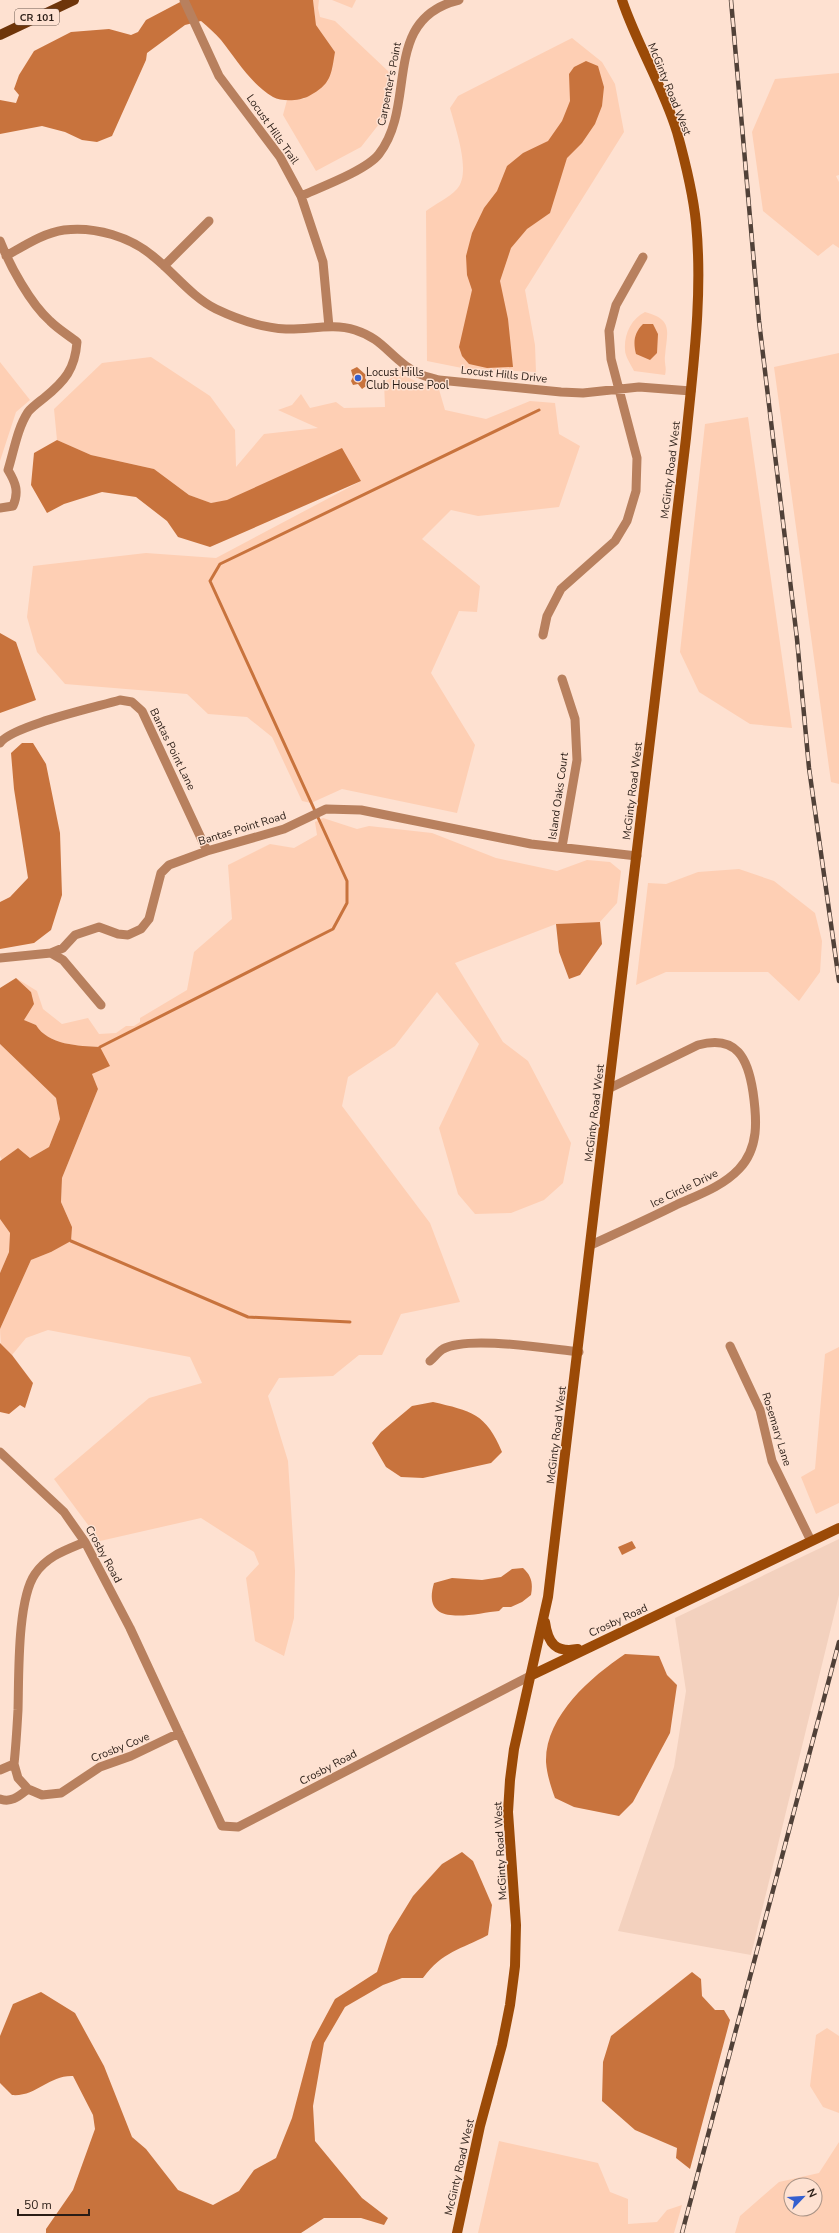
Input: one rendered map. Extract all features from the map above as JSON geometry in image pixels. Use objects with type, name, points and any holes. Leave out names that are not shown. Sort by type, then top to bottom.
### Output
[{"type":"main road","name":"CR 101","points":[[0,35],[74,0]]},
{"type":"main road","name":"McGinty Road West","points":[[456,2233],[480,2126],[502,2045],[510,2005],[516,1925],[508,1812],[510,1780],[514,1749],[544,1617],[579,1352],[691,391],[698,307],[698,253],[696,222],[689,180],[676,130],[630,25],[622,0]]},
{"type":"main road","name":"Crosby Road","points":[[532,1675],[839,1528]]},
{"type":"main road","points":[[544,1617],[551,1641],[563,1651],[579,1649],[601,1642]]},
{"type":"street","name":"Locust Hills Trail","points":[[184,0],[219,76],[280,157],[301,196],[322,262],[329,327]]},
{"type":"street","name":"Carpenter's Point","points":[[301,196],[358,170],[378,156],[390,138],[406,53],[411,35],[425,17],[446,3],[459,0]]},
{"type":"street","points":[[164,266],[209,222]]},
{"type":"street","name":"Locust Hills Drive","points":[[6,256],[32,240],[64,230],[99,231],[125,238],[154,256],[186,288],[215,309],[250,323],[285,329],[329,327],[353,329],[375,338],[406,367],[422,376],[439,380],[561,392],[640,388],[691,391]]},
{"type":"street","points":[[0,241],[6,256],[30,296],[49,321],[77,342],[76,358],[68,375],[30,411],[21,425],[4,470],[15,481],[18,495],[13,506],[0,508]]},
{"type":"street","points":[[543,635],[547,616],[561,589],[615,541],[627,521],[636,491],[638,458],[611,359],[609,331],[616,305],[643,257]]},
{"type":"street","name":"Island Oaks Court","points":[[562,679],[575,719],[578,760],[562,847]]},
{"type":"street","name":"Bantas Point Lane","points":[[0,744],[3,738],[16,731],[38,724],[120,700],[132,702],[142,711],[208,851]]},
{"type":"street","name":"Bantas Point Road","points":[[0,958],[50,953],[64,948],[75,935],[89,929],[99,927],[118,934],[128,935],[141,929],[149,919],[161,873],[169,865],[208,851],[284,829],[326,810],[361,810],[531,844],[637,856]]},
{"type":"street","points":[[50,953],[63,960],[100,1005]]},
{"type":"street","name":"Ice Circle Drive","points":[[591,1245],[729,1179],[748,1156],[754,1142],[756,1126],[751,1079],[747,1062],[731,1046],[720,1042],[709,1042],[698,1045],[610,1088]]},
{"type":"street","points":[[430,1361],[443,1349],[461,1344],[503,1343],[579,1352]]},
{"type":"street","name":"Rosemary Lane","points":[[730,1346],[760,1410],[772,1461],[811,1541]]},
{"type":"street","name":"Crosby Road","points":[[0,1452],[64,1512],[85,1542],[130,1628],[222,1826],[238,1827],[532,1675]]},
{"type":"street","points":[[0,1799],[8,1801],[18,1797],[28,1789],[18,1778],[14,1764],[18,1674],[25,1594],[34,1575],[46,1562],[57,1553],[85,1542]]},
{"type":"street","name":"Crosby Cove","points":[[28,1789],[42,1795],[61,1793],[100,1767],[145,1750],[179,1733]]},
{"type":"street","points":[[0,1770],[14,1764]]},
{"type":"shaded area","points":[[184,0],[313,0],[316,25],[335,52],[329,78],[326,83],[316,92],[305,98],[296,100],[277,99],[265,92],[251,78],[214,32],[201,21],[185,25],[147,53],[146,60],[112,136],[97,142],[82,140],[65,132],[42,126],[0,134],[0,100],[16,103],[19,95],[14,89],[19,75],[34,51],[71,32],[109,29],[131,35],[138,32],[146,20]]},
{"type":"shaded area","points":[[313,0],[319,0],[318,8],[320,17],[335,21],[389,72],[383,119],[361,147],[316,171],[283,115],[287,100],[304,99],[335,52],[316,25]]},
{"type":"shaded area","points":[[332,0],[356,0],[352,8]]},
{"type":"shaded area","points":[[572,38],[602,62],[615,84],[624,132],[525,290],[535,345],[536,372],[467,369],[427,361],[426,211],[457,189],[461,182],[463,172],[461,150],[450,108],[458,96]]},
{"type":"shaded area","points":[[586,61],[598,66],[604,87],[602,106],[595,124],[582,143],[567,158],[550,213],[527,229],[511,248],[500,281],[508,319],[513,367],[487,368],[469,364],[462,356],[459,347],[472,290],[467,275],[466,256],[472,233],[484,208],[497,191],[507,166],[523,153],[548,141],[562,121],[570,101],[569,74],[574,67]]},
{"type":"shaded area","points":[[839,73],[839,175],[836,176],[839,182],[839,248],[833,244],[818,256],[763,211],[752,132],[775,79]]},
{"type":"shaded area","points":[[645,312],[661,319],[667,328],[665,375],[634,371],[626,355],[625,344],[629,328],[640,315]]},
{"type":"shaded area","points":[[643,324],[653,324],[658,334],[657,353],[650,360],[636,354],[635,350],[636,334]]},
{"type":"shaded area","points":[[839,353],[839,784],[831,782],[774,367]]},
{"type":"shaded area","points":[[151,357],[210,396],[235,430],[236,467],[264,434],[318,428],[278,410],[292,405],[301,394],[310,408],[336,402],[344,408],[385,407],[384,382],[400,373],[419,383],[438,386],[445,410],[486,419],[530,401],[555,403],[559,434],[580,446],[559,507],[478,516],[451,510],[422,539],[480,586],[477,612],[459,611],[431,673],[475,745],[457,813],[342,789],[311,803],[302,801],[272,737],[247,717],[208,714],[187,694],[65,684],[37,652],[27,617],[33,566],[146,553],[216,558],[361,481],[211,503],[189,495],[154,469],[91,455],[57,440],[54,409],[102,363]]},
{"type":"shaded area","points":[[0,362],[30,400],[16,412],[0,461]]},
{"type":"shaded area","name":"Locust Hills Club House Pool","points":[[357,367],[366,375],[365,378],[369,384],[362,389],[358,384],[353,385],[351,381],[353,377],[351,370]]},
{"type":"shaded area","points":[[748,417],[792,728],[750,724],[699,692],[680,652],[705,424]]},
{"type":"shaded area","points":[[57,440],[91,455],[154,469],[189,495],[211,503],[227,500],[342,448],[361,481],[210,547],[178,537],[167,521],[136,497],[102,492],[64,504],[47,513],[31,485],[34,453]]},
{"type":"shaded area","points":[[0,633],[16,642],[36,700],[0,713]]},
{"type":"shaded area","points":[[22,743],[33,743],[46,764],[60,833],[62,895],[51,930],[34,943],[0,949],[0,902],[10,897],[28,878],[14,789],[11,753]]},
{"type":"shaded area","points":[[323,818],[357,829],[369,826],[432,833],[496,858],[557,871],[587,860],[610,862],[621,871],[617,903],[600,922],[556,924],[455,963],[503,1042],[528,1061],[571,1143],[563,1183],[544,1200],[511,1213],[475,1214],[458,1194],[439,1128],[479,1044],[437,992],[395,1046],[348,1077],[342,1106],[430,1223],[460,1302],[401,1314],[382,1355],[359,1355],[333,1376],[279,1378],[268,1396],[288,1461],[295,1571],[294,1618],[284,1656],[255,1641],[246,1578],[259,1564],[254,1552],[201,1518],[100,1541],[54,1479],[149,1398],[202,1383],[190,1357],[48,1330],[26,1338],[12,1355],[1,1346],[0,1329],[31,1260],[51,1252],[72,1227],[61,1202],[62,1178],[98,1089],[92,1074],[100,1047],[74,1045],[56,1040],[41,1032],[36,1025],[24,1020],[31,992],[16,978],[37,991],[43,1009],[62,1024],[88,1018],[99,1034],[116,1033],[126,1026],[134,1026],[140,1022],[140,1018],[187,990],[194,952],[232,919],[228,865],[270,844],[294,848],[317,835],[315,822]]},
{"type":"shaded area","points":[[739,869],[774,881],[815,913],[822,941],[820,972],[799,1001],[768,972],[666,972],[636,985],[648,883],[666,884],[698,872]]},
{"type":"shaded area","points":[[600,922],[602,944],[580,975],[569,979],[559,952],[556,924]]},
{"type":"shaded area","points":[[16,978],[31,992],[34,1004],[24,1020],[36,1025],[41,1032],[56,1040],[74,1045],[100,1047],[110,1066],[92,1074],[98,1089],[62,1178],[61,1202],[72,1227],[71,1241],[51,1252],[31,1260],[0,1329],[0,1273],[9,1252],[10,1233],[0,1219],[0,1161],[18,1148],[30,1158],[49,1147],[60,1119],[56,1098],[0,1044],[0,988]]},
{"type":"shaded area","points":[[0,1044],[56,1098],[60,1119],[49,1147],[30,1158],[18,1148],[2,1160],[0,1156]]},
{"type":"shaded area","points":[[0,1219],[10,1233],[9,1252],[0,1273]]},
{"type":"shaded area","points":[[0,1343],[12,1355],[33,1383],[25,1408],[20,1405],[9,1414],[0,1412]]},
{"type":"shaded area","points":[[839,1347],[839,1503],[816,1514],[801,1477],[815,1469],[825,1354]]},
{"type":"shaded area","points":[[433,1402],[467,1411],[483,1421],[490,1429],[502,1452],[491,1463],[423,1478],[401,1477],[386,1467],[372,1443],[381,1432],[412,1406]]},
{"type":"shaded area","points":[[839,1539],[839,1595],[751,1955],[618,1931],[674,1767],[686,1691],[675,1618]]},
{"type":"shaded area","points":[[632,1541],[636,1548],[622,1555],[618,1547]]},
{"type":"shaded area","points":[[523,1568],[531,1580],[531,1595],[522,1602],[511,1607],[503,1607],[499,1611],[452,1615],[442,1613],[435,1607],[432,1598],[434,1583],[452,1578],[482,1580],[501,1577],[512,1569]]},
{"type":"shaded area","points":[[625,1654],[659,1656],[667,1675],[677,1685],[670,1733],[633,1802],[619,1816],[574,1807],[555,1798],[548,1776],[546,1762],[548,1745],[553,1729],[572,1699],[598,1674]]},
{"type":"shaded area","points":[[462,1852],[473,1861],[492,1905],[488,1935],[445,1956],[430,1969],[423,1978],[402,1978],[383,1985],[345,2007],[324,2043],[313,2106],[315,2141],[362,2198],[388,2218],[384,2225],[361,2218],[324,2218],[301,2233],[46,2233],[46,2229],[73,2190],[95,2129],[93,2115],[73,2076],[57,2079],[36,2090],[21,2095],[12,2095],[0,2083],[0,2036],[13,2004],[41,1992],[75,2013],[104,2066],[132,2137],[146,2149],[178,2190],[213,2205],[239,2191],[254,2170],[276,2158],[292,2118],[312,2042],[335,1999],[377,1972],[389,1935],[413,1896],[442,1864]]},
{"type":"shaded area","points":[[692,1972],[701,1979],[702,1996],[715,2010],[724,2010],[730,2020],[690,2169],[676,2158],[677,2148],[635,2130],[602,2101],[603,2062],[611,2036]]},
{"type":"shaded area","points":[[827,2028],[839,2036],[839,2113],[823,2107],[810,2086],[816,2035]]},
{"type":"shaded area","points":[[499,2141],[598,2163],[610,2192],[628,2199],[628,2224],[657,2222],[667,2210],[682,2205],[674,2233],[478,2233]]},
{"type":"shaded area","points":[[839,2142],[839,2233],[735,2233],[740,2216],[779,2182],[783,2181],[783,2217],[823,2217],[823,2177],[801,2177],[819,2173]]},
{"type":"waterway","points":[[100,1047],[333,929],[347,903],[347,881],[210,581],[220,564],[539,410]]},
{"type":"waterway","points":[[71,1241],[248,1317],[350,1322]]},
{"type":"railway","points":[[731,0],[759,321],[797,639],[809,768],[839,981]]},
{"type":"railway","points":[[682,2233],[839,1642]]},
{"type":"place","name":"Locust Hills Club House Pool","points":[[358,378]]}]
